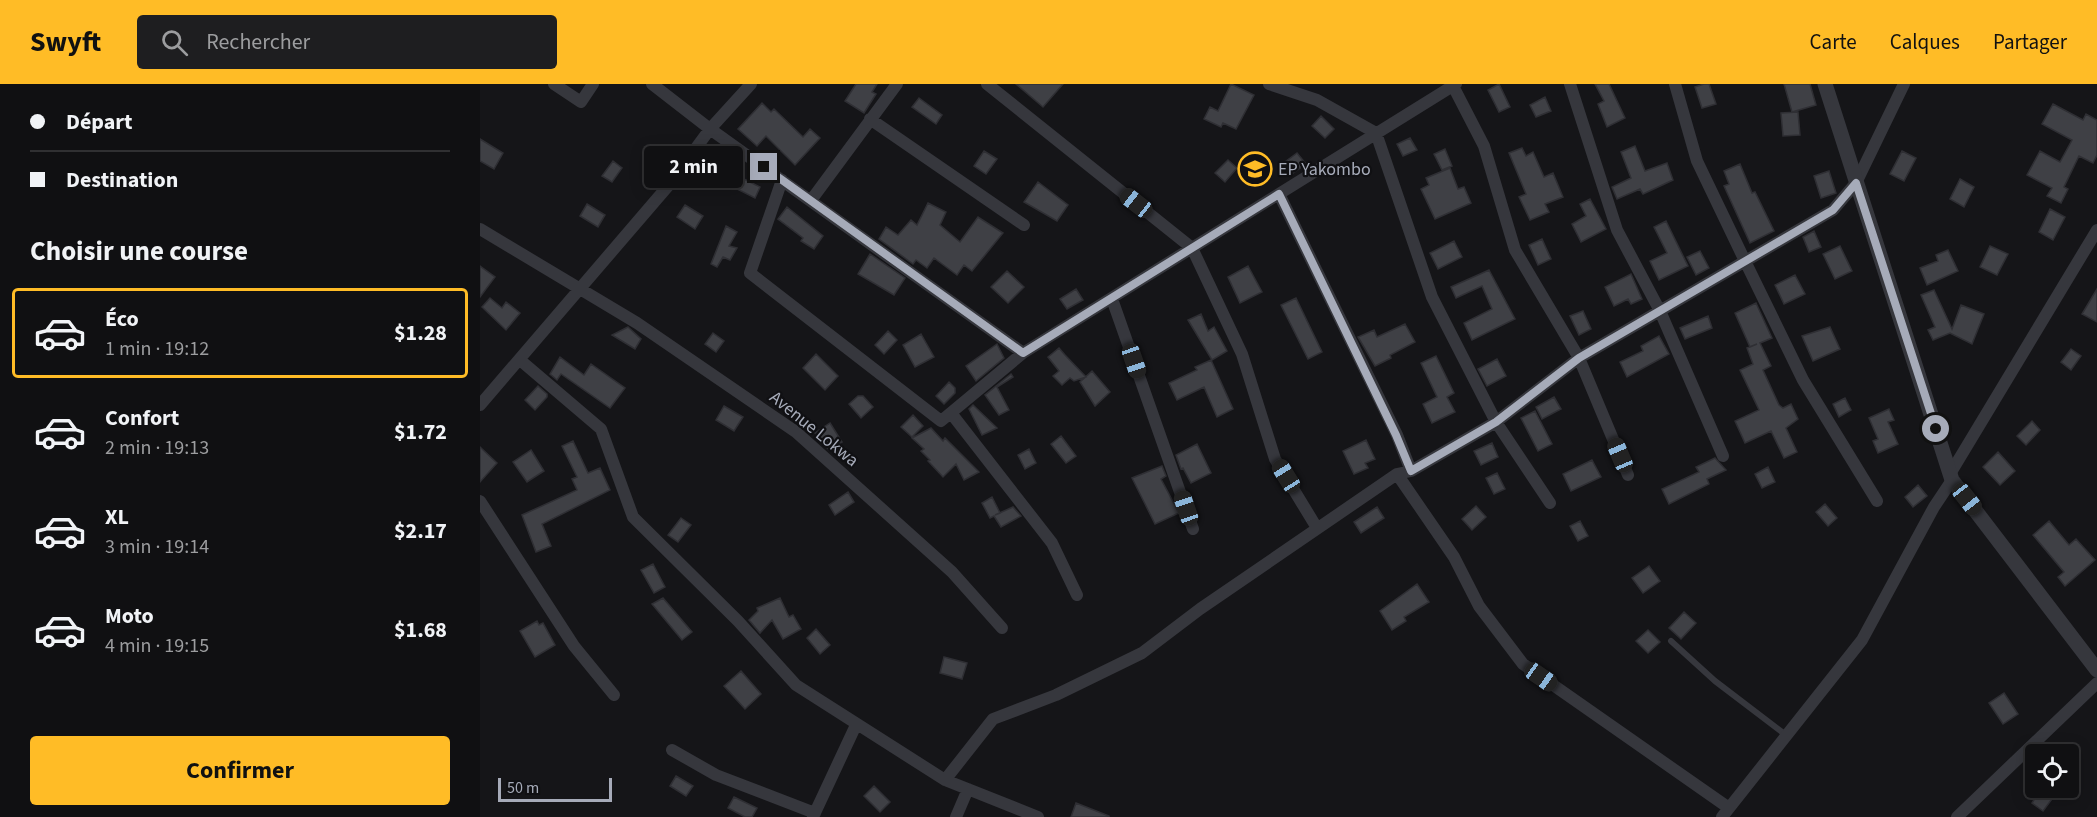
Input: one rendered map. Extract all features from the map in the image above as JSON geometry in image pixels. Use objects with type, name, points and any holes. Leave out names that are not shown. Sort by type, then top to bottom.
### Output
[{"type":"street","points":[[554,84],[581,102],[593,84]]},
{"type":"street","points":[[652,84],[710,129],[812,199],[1023,353]]},
{"type":"street","points":[[480,405],[668,186],[710,129],[751,84]]},
{"type":"street","points":[[812,199],[897,84]]},
{"type":"street","points":[[987,84],[1192,248],[1242,354],[1275,459],[1317,528]]},
{"type":"street","points":[[1269,84],[1317,100],[1376,134],[1432,297],[1496,422],[1550,503]]},
{"type":"street","points":[[1570,84],[1617,230],[1660,311],[1723,456]]},
{"type":"street","points":[[1675,84],[1697,161],[1745,261],[1803,380],[1877,501]]},
{"type":"street","points":[[1825,84],[1951,477],[2097,669]]},
{"type":"street","points":[[945,780],[993,719],[1056,695],[1142,653],[1200,609],[1397,474],[1411,471],[1496,422],[1579,358],[1833,210],[1856,183],[1904,84]]},
{"type":"street","points":[[782,180],[750,273],[941,421],[1023,353],[1454,85],[1484,146],[1515,250],[1579,358],[1628,475]]},
{"type":"street","points":[[870,119],[1024,225]]},
{"type":"street","points":[[1279,194],[1396,435],[1411,471]]},
{"type":"street","name":"Avenue Lokwa","points":[[480,229],[637,323],[796,432],[951,572],[1002,628]]},
{"type":"street","points":[[1397,474],[1454,557],[1479,606],[1522,664],[1726,812],[1862,640],[1951,477],[2097,230]]},
{"type":"street","points":[[1112,298],[1193,529]]},
{"type":"street","points":[[520,360],[601,429],[633,517],[738,621],[796,685],[945,780],[1038,817]]},
{"type":"street","points":[[951,413],[1053,543],[1077,595]]},
{"type":"street","points":[[480,501],[574,646],[614,694]]},
{"type":"street","points":[[1957,817],[2097,683]]},
{"type":"street","points":[[672,750],[716,775],[814,815],[856,725]]},
{"type":"street","points":[[956,817],[968,789]]},
{"type":"lane","points":[[1671,641],[1715,681],[1787,735]]},
{"type":"building","points":[[856,84],[877,84],[872,92],[876,94],[864,113],[845,101]]},
{"type":"building","points":[[1016,84],[1063,84],[1043,107]]},
{"type":"building","points":[[1231,84],[1254,95],[1236,129],[1223,123],[1221,127],[1204,119],[1210,107],[1218,111]]},
{"type":"building","points":[[1499,84],[1510,107],[1499,112],[1488,90]]},
{"type":"building","points":[[1595,84],[1609,84],[1625,118],[1607,127],[1598,104],[1604,101]]},
{"type":"building","points":[[1709,84],[1716,104],[1702,108],[1695,87]]},
{"type":"building","points":[[1784,84],[1810,84],[1816,105],[1792,112]]},
{"type":"building","points":[[1545,97],[1551,111],[1536,117],[1530,105]]},
{"type":"building","points":[[919,98],[942,115],[936,124],[912,107]]},
{"type":"building","points":[[762,103],[771,112],[774,109],[803,137],[810,129],[820,138],[795,165],[766,136],[757,146],[738,129]]},
{"type":"building","points":[[2053,104],[2083,120],[2086,114],[2097,120],[2097,155],[2093,163],[2079,156],[2064,187],[2068,189],[2061,203],[2047,196],[2052,188],[2027,175],[2040,151],[2060,162],[2072,140],[2042,124]]},
{"type":"building","points":[[1798,112],[1800,135],[1783,136],[1781,113]]},
{"type":"building","points":[[1321,116],[1334,129],[1325,138],[1312,126]]},
{"type":"building","points":[[1410,138],[1417,150],[1403,156],[1397,144]]},
{"type":"building","points":[[480,139],[503,153],[494,169],[480,161]]},
{"type":"building","points":[[1635,146],[1645,171],[1667,163],[1673,180],[1643,194],[1640,189],[1617,199],[1612,187],[1631,178],[1621,152]]},
{"type":"building","points":[[1522,148],[1526,156],[1533,152],[1544,177],[1553,173],[1563,197],[1545,204],[1549,212],[1530,220],[1519,197],[1526,194],[1509,153]]},
{"type":"building","points":[[1445,149],[1452,166],[1442,170],[1434,154]]},
{"type":"building","points":[[984,151],[997,159],[986,174],[974,166]]},
{"type":"building","points":[[1902,151],[1916,158],[1904,181],[1890,174]]},
{"type":"building","points":[[1297,153],[1306,164],[1293,173],[1285,162]]},
{"type":"building","points":[[1228,160],[1237,168],[1225,182],[1215,173]]},
{"type":"building","points":[[613,161],[622,168],[612,182],[602,176]]},
{"type":"building","points":[[1740,164],[1752,193],[1755,192],[1774,231],[1750,243],[1724,186],[1729,184],[1724,171]]},
{"type":"building","points":[[1450,168],[1458,189],[1464,187],[1471,203],[1435,219],[1421,189],[1429,185],[1426,178]]},
{"type":"building","points":[[1829,171],[1836,193],[1821,198],[1814,176]]},
{"type":"building","points":[[738,176],[760,187],[755,198],[733,187]]},
{"type":"building","points":[[1960,179],[1974,187],[1964,207],[1950,199]]},
{"type":"building","points":[[1038,182],[1068,205],[1057,221],[1024,202]]},
{"type":"building","points":[[1590,199],[1606,229],[1581,242],[1572,224],[1586,216],[1580,204]]},
{"type":"building","points":[[928,203],[946,212],[940,225],[960,242],[978,217],[1003,233],[972,271],[964,265],[957,275],[934,258],[927,268],[916,260],[913,264],[879,239],[886,227],[898,235],[911,220],[917,225]]},
{"type":"building","points":[[587,204],[605,215],[598,227],[580,216]]},
{"type":"building","points":[[685,205],[703,216],[695,229],[677,217]]},
{"type":"building","points":[[787,207],[823,236],[814,249],[801,241],[803,238],[778,219]]},
{"type":"building","points":[[2050,209],[2065,217],[2053,240],[2039,232]]},
{"type":"building","points":[[1666,221],[1688,266],[1659,280],[1650,261],[1667,253],[1654,227]]},
{"type":"building","points":[[726,226],[737,232],[729,246],[737,248],[730,260],[723,257],[717,267],[711,264]]},
{"type":"building","points":[[1814,231],[1821,247],[1809,252],[1803,237]]},
{"type":"building","points":[[1542,239],[1551,259],[1538,265],[1529,245]]},
{"type":"building","points":[[1454,241],[1462,257],[1438,269],[1430,253]]},
{"type":"building","points":[[1840,246],[1852,271],[1835,279],[1823,254]]},
{"type":"building","points":[[1990,246],[2008,254],[1997,275],[1980,267]]},
{"type":"building","points":[[1948,250],[1958,271],[1927,285],[1920,268],[1938,261],[1936,255]]},
{"type":"building","points":[[1700,251],[1709,268],[1696,275],[1687,257]]},
{"type":"building","points":[[870,254],[905,278],[894,295],[858,274]]},
{"type":"building","points":[[480,266],[495,277],[480,297]]},
{"type":"building","points":[[1248,266],[1262,292],[1240,303],[1228,277]]},
{"type":"building","points":[[1489,270],[1515,319],[1472,340],[1464,323],[1492,309],[1482,286],[1456,298],[1451,287]]},
{"type":"building","points":[[1007,271],[1024,287],[1008,303],[991,287]]},
{"type":"building","points":[[1631,274],[1642,299],[1631,304],[1628,299],[1614,306],[1605,287]]},
{"type":"building","points":[[1795,275],[1805,294],[1784,304],[1775,285]]},
{"type":"building","points":[[1076,289],[1083,300],[1067,309],[1060,299]]},
{"type":"building","points":[[2097,289],[2097,322],[2082,314]]},
{"type":"building","points":[[1934,290],[1952,329],[1961,305],[1984,314],[1972,344],[1950,333],[1933,340],[1928,330],[1935,327],[1921,295]]},
{"type":"building","points":[[490,298],[502,308],[506,302],[520,313],[506,330],[482,307]]},
{"type":"building","points":[[1296,298],[1322,352],[1308,359],[1281,305]]},
{"type":"building","points":[[1756,303],[1772,338],[1760,343],[1771,366],[1763,370],[1779,405],[1783,408],[1791,404],[1798,419],[1786,428],[1797,452],[1784,458],[1771,431],[1745,443],[1735,421],[1759,410],[1740,370],[1753,364],[1747,348],[1750,347],[1735,313]]},
{"type":"building","points":[[1583,311],[1591,329],[1579,335],[1570,316]]},
{"type":"building","points":[[1201,314],[1208,331],[1214,327],[1227,351],[1212,360],[1188,320]]},
{"type":"building","points":[[1708,316],[1712,328],[1685,339],[1680,328]]},
{"type":"building","points":[[1405,324],[1415,342],[1375,366],[1358,337],[1374,330],[1377,337]]},
{"type":"building","points":[[628,327],[641,339],[635,349],[612,335]]},
{"type":"building","points":[[1830,327],[1840,349],[1813,361],[1802,336]]},
{"type":"building","points":[[888,331],[897,340],[884,354],[875,345]]},
{"type":"building","points":[[713,333],[724,341],[716,352],[705,344]]},
{"type":"building","points":[[921,334],[934,357],[915,367],[903,345]]},
{"type":"building","points":[[1659,336],[1669,354],[1627,377],[1620,362],[1643,351],[1641,346]]},
{"type":"building","points":[[997,344],[1004,358],[976,381],[966,366]]},
{"type":"building","points":[[1059,348],[1086,377],[1074,381],[1070,378],[1062,385],[1053,376],[1059,371],[1048,357]]},
{"type":"building","points":[[2071,349],[2081,356],[2071,370],[2061,362]]},
{"type":"building","points":[[816,354],[838,376],[825,390],[803,368]]},
{"type":"building","points":[[1436,356],[1454,393],[1447,397],[1455,412],[1432,423],[1423,404],[1437,397],[1421,363]]},
{"type":"building","points":[[560,357],[584,375],[591,364],[625,388],[610,408],[561,374],[557,380],[550,374]]},
{"type":"building","points":[[1497,359],[1506,376],[1487,386],[1478,369]]},
{"type":"building","points":[[1211,360],[1233,409],[1217,417],[1204,387],[1177,400],[1169,383],[1197,370],[1195,367]]},
{"type":"building","points":[[1092,371],[1110,392],[1095,406],[1080,382]]},
{"type":"building","points":[[1011,374],[1013,377],[997,387],[1009,410],[999,415],[985,395]]},
{"type":"building","points":[[949,382],[955,388],[955,393],[944,404],[936,396]]},
{"type":"building","points":[[538,386],[547,394],[547,397],[535,410],[525,400]]},
{"type":"building","points":[[858,396],[863,396],[873,407],[861,418],[849,404]]},
{"type":"building","points":[[1554,397],[1561,409],[1542,419],[1536,407]]},
{"type":"building","points":[[1845,398],[1851,410],[1839,417],[1833,404]]},
{"type":"building","points":[[973,405],[997,428],[982,435],[969,409]]},
{"type":"building","points":[[724,406],[743,417],[734,431],[716,420]]},
{"type":"building","points":[[1889,409],[1894,420],[1888,422],[1898,444],[1878,453],[1873,441],[1878,439],[1869,418]]},
{"type":"building","points":[[1535,411],[1552,444],[1538,451],[1521,418]]},
{"type":"building","points":[[913,415],[923,426],[912,437],[901,427]]},
{"type":"building","points":[[2032,421],[2040,430],[2026,445],[2017,436]]},
{"type":"building","points":[[830,423],[842,442],[829,450],[815,433]]},
{"type":"building","points":[[931,428],[943,441],[945,438],[979,472],[964,480],[956,464],[943,477],[921,451],[924,449],[912,438]]},
{"type":"building","points":[[1061,436],[1076,456],[1066,463],[1051,444]]},
{"type":"building","points":[[1366,440],[1375,459],[1365,463],[1368,468],[1354,474],[1343,451]]},
{"type":"building","points":[[573,441],[588,473],[600,468],[610,490],[542,524],[551,546],[536,552],[522,515],[577,490],[572,479],[577,477],[562,446]]},
{"type":"building","points":[[1492,443],[1498,457],[1481,465],[1474,451]]},
{"type":"building","points":[[1197,444],[1211,473],[1191,483],[1183,468],[1181,469],[1176,455]]},
{"type":"building","points":[[480,447],[497,463],[480,482]]},
{"type":"building","points":[[1029,449],[1036,463],[1025,469],[1018,455]]},
{"type":"building","points":[[531,450],[544,471],[527,482],[513,462]]},
{"type":"building","points":[[1998,452],[2015,471],[2000,485],[1983,467]]},
{"type":"building","points":[[1715,458],[1726,470],[1707,479],[1709,484],[1669,504],[1662,489],[1699,472],[1696,467]]},
{"type":"building","points":[[1592,460],[1601,477],[1571,491],[1563,474]]},
{"type":"building","points":[[1162,466],[1166,476],[1161,479],[1179,513],[1155,524],[1132,478]]},
{"type":"building","points":[[1768,467],[1775,482],[1762,488],[1755,474]]},
{"type":"building","points":[[1497,473],[1505,489],[1494,494],[1486,478]]},
{"type":"building","points":[[1918,485],[1927,496],[1913,507],[1905,497]]},
{"type":"building","points":[[848,492],[854,502],[835,515],[829,505]]},
{"type":"building","points":[[992,497],[1000,513],[1013,507],[1021,516],[1001,527],[994,516],[990,518],[982,503]]},
{"type":"building","points":[[1825,504],[1837,518],[1828,526],[1816,512]]},
{"type":"building","points":[[1476,506],[1486,517],[1472,530],[1462,519]]},
{"type":"building","points":[[1377,507],[1384,518],[1361,533],[1354,522]]},
{"type":"building","points":[[681,518],[691,525],[678,542],[668,535]]},
{"type":"building","points":[[1580,521],[1588,536],[1578,541],[1570,526]]},
{"type":"building","points":[[2049,521],[2069,545],[2076,539],[2095,560],[2065,586],[2058,577],[2064,572],[2033,535]]},
{"type":"building","points":[[653,564],[665,587],[654,593],[641,570]]},
{"type":"building","points":[[1649,566],[1660,581],[1643,593],[1632,578]]},
{"type":"building","points":[[1417,584],[1429,602],[1404,617],[1406,621],[1392,630],[1380,611]]},
{"type":"building","points":[[663,598],[692,632],[682,640],[652,604]]},
{"type":"building","points":[[780,598],[789,617],[793,615],[801,629],[783,639],[772,620],[760,633],[749,620],[758,611],[757,608]]},
{"type":"building","points":[[1684,612],[1696,623],[1681,639],[1669,628]]},
{"type":"building","points":[[537,621],[539,625],[543,623],[555,645],[535,657],[520,631]]},
{"type":"building","points":[[816,629],[830,645],[820,654],[807,638]]},
{"type":"building","points":[[1648,630],[1660,642],[1648,653],[1636,641]]},
{"type":"building","points":[[944,657],[967,663],[962,679],[940,673]]},
{"type":"building","points":[[741,671],[761,694],[745,709],[724,686]]},
{"type":"building","points":[[2004,693],[2018,714],[2003,724],[1989,703]]},
{"type":"building","points":[[676,776],[693,786],[686,796],[670,786]]},
{"type":"building","points":[[874,786],[890,802],[880,812],[864,796]]},
{"type":"building","points":[[734,797],[757,808],[752,817],[745,817],[728,808]]},
{"type":"building","points":[[2035,798],[2052,799],[2043,811],[2032,803]]},
{"type":"building","points":[[1076,803],[1109,816],[1109,817],[1071,817]]},
{"type":"place","name":"EP Yakombo","points":[[1255,169]]},
{"type":"route","points":[[764,167],[812,199],[1023,353],[1279,194],[1396,435],[1411,471],[1496,422],[1579,358],[1833,210],[1856,183],[1936,429]]}]
